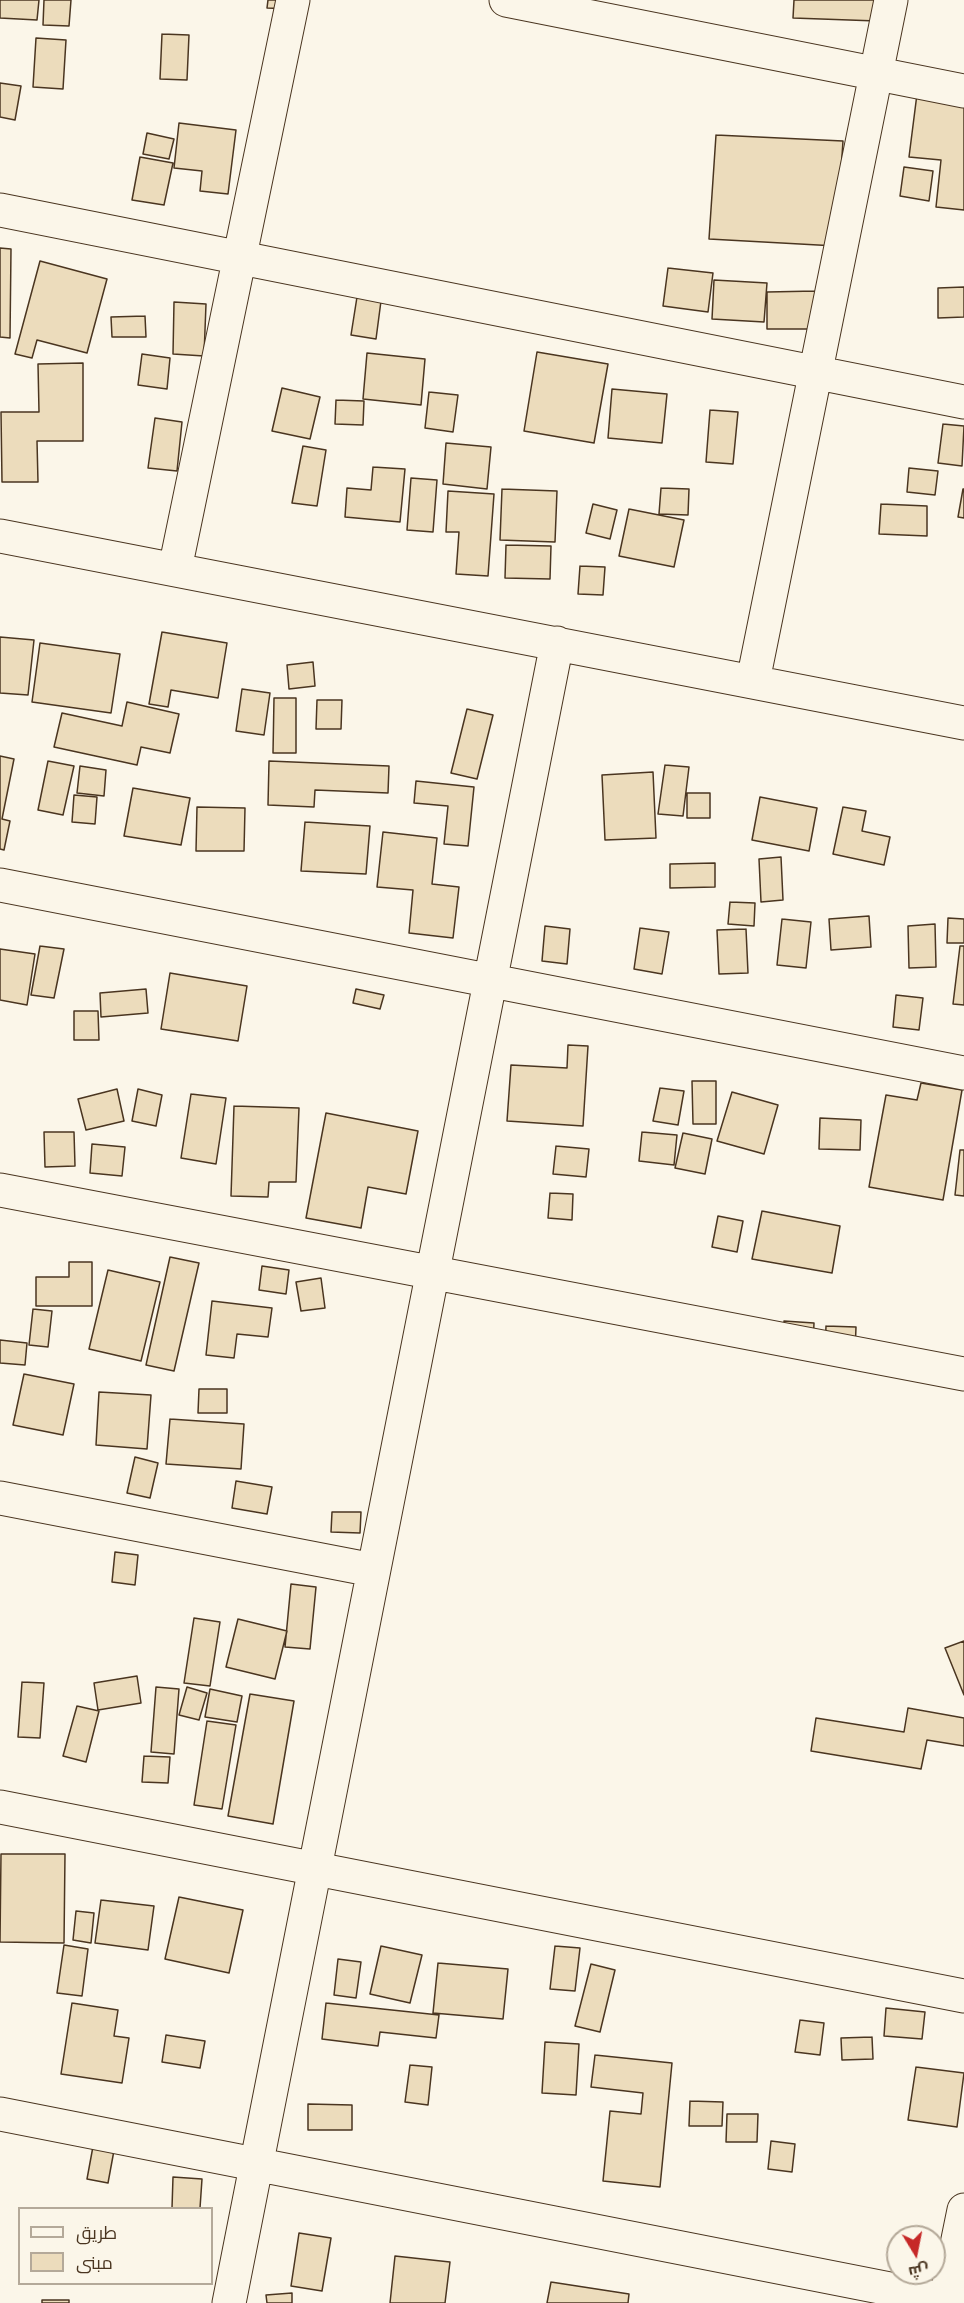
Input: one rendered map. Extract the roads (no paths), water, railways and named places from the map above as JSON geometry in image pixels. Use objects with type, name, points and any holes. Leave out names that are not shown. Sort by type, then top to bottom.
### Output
[{"type":"street","points":[[175,569],[293,0]]},
{"type":"street","points":[[506,0],[964,90]]},
{"type":"street","points":[[753,681],[891,0]]},
{"type":"street","points":[[0,210],[964,402]]},
{"type":"street","points":[[0,536],[964,723]]},
{"type":"street","points":[[229,2303],[557,643]]},
{"type":"street","points":[[0,885],[964,1072]]},
{"type":"street","points":[[0,1190],[964,1374]]},
{"type":"street","points":[[0,1498],[374,1570]]},
{"type":"street","points":[[0,1807],[964,1996]]},
{"type":"street","points":[[0,2114],[951,2302],[964,2210]]}]
